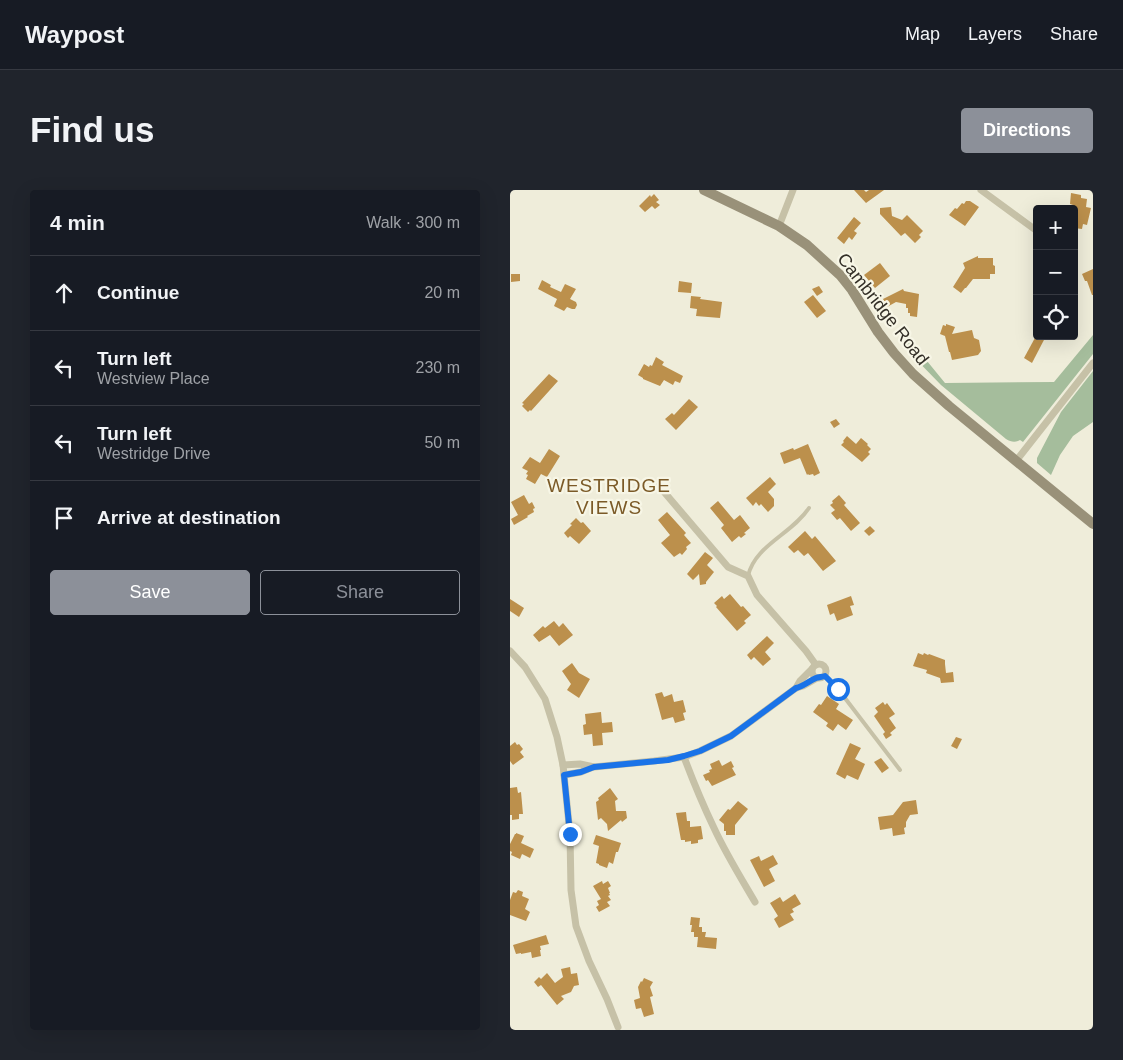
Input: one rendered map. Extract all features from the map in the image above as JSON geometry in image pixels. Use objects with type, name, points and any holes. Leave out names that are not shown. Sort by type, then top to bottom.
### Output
[{"type":"main road","name":"Cambridge Road","points":[[704,190],[779,226],[807,245],[840,275],[852,290],[878,332],[912,374],[1093,524]]},
{"type":"street","points":[[779,226],[794,190]]},
{"type":"street","points":[[981,190],[1033,228]]},
{"type":"street","points":[[1016,461],[1093,363]]},
{"type":"street","points":[[659,486],[728,567],[748,576],[757,594],[814,667],[813,674],[821,677]]},
{"type":"street","points":[[510,651],[525,668],[545,699],[557,738],[563,765],[570,834],[571,890],[576,926],[589,961],[608,999],[618,1027]]},
{"type":"street","points":[[564,775],[594,767],[684,756],[710,747],[731,736],[796,688],[821,677],[826,671],[825,667],[821,664],[814,667],[800,681],[796,688]]},
{"type":"street","points":[[684,756],[714,830],[755,902]]},
{"type":"street","points":[[563,765],[580,764],[594,767]]},
{"type":"lane","points":[[748,576],[750,567],[756,557],[800,519],[809,508]]},
{"type":"lane","points":[[821,677],[838,689],[900,770]]},
{"type":"green space","points":[[1093,335],[1093,354],[1023,442],[1020,440],[1013,442],[1006,439],[941,385],[905,348],[909,339],[945,383],[1054,382]]},
{"type":"green space","points":[[1093,371],[1093,422],[1073,436],[1060,455],[1051,475],[1037,463],[1037,458],[1061,412]]},
{"type":"building","points":[[854,190],[864,190],[866,192],[869,190],[884,190],[866,203]]},
{"type":"building","points":[[1071,193],[1081,195],[1081,198],[1087,199],[1086,207],[1091,208],[1087,225],[1083,224],[1082,229],[1078,228],[1078,205],[1070,204]]},
{"type":"building","points":[[654,194],[659,200],[656,202],[660,205],[655,209],[652,206],[645,212],[639,206],[650,195],[651,197]]},
{"type":"building","points":[[966,201],[970,201],[979,207],[965,226],[949,215],[955,208],[957,209]]},
{"type":"building","points":[[891,207],[892,216],[902,220],[907,215],[923,231],[919,235],[921,237],[915,243],[905,233],[901,236],[880,214],[880,208]]},
{"type":"building","points":[[854,217],[861,223],[854,231],[857,233],[852,240],[849,237],[844,244],[837,238]]},
{"type":"building","points":[[978,256],[978,258],[993,258],[995,274],[990,274],[990,279],[973,279],[961,293],[953,287],[965,268],[963,263]]},
{"type":"building","points":[[880,263],[890,276],[875,288],[864,275]]},
{"type":"building","points":[[1093,269],[1092,295],[1087,281],[1085,281],[1082,274]]},
{"type":"building","points":[[511,274],[520,274],[520,281],[511,282]]},
{"type":"building","points":[[542,280],[551,285],[550,287],[561,292],[565,284],[576,289],[570,299],[576,302],[575,309],[567,307],[564,311],[554,306],[557,299],[538,289]]},
{"type":"building","points":[[679,281],[692,283],[691,293],[678,292]]},
{"type":"building","points":[[819,286],[823,292],[817,296],[812,289]]},
{"type":"building","points":[[903,289],[904,291],[919,294],[917,317],[910,316],[906,304],[896,302],[887,307],[883,299]]},
{"type":"building","points":[[813,295],[826,311],[817,318],[804,302]]},
{"type":"building","points":[[691,296],[722,302],[720,318],[696,316],[697,309],[690,308]]},
{"type":"building","points":[[946,324],[955,327],[952,334],[972,330],[974,338],[979,340],[981,351],[978,355],[952,360],[945,336],[940,334],[943,325],[946,326]]},
{"type":"building","points":[[1034,340],[1044,340],[1032,363],[1024,358]]},
{"type":"building","points":[[656,357],[664,362],[662,365],[683,376],[680,383],[675,381],[673,385],[664,380],[660,386],[638,375],[644,364],[649,367],[650,365],[652,366]]},
{"type":"building","points":[[549,374],[558,381],[528,412],[522,406],[524,404],[522,403]]},
{"type":"building","points":[[689,399],[698,407],[676,430],[665,419],[672,413],[674,415]]},
{"type":"building","points":[[836,419],[840,424],[834,428],[830,422]]},
{"type":"building","points":[[847,436],[856,444],[861,438],[871,449],[868,452],[870,454],[862,462],[841,445]]},
{"type":"building","points":[[808,444],[820,473],[814,476],[813,474],[807,475],[800,458],[784,464],[780,453]]},
{"type":"building","points":[[549,449],[560,456],[547,477],[541,474],[535,484],[526,479],[528,471],[522,468],[530,457],[540,463]]},
{"type":"building","points":[[770,477],[776,484],[768,492],[774,499],[774,506],[768,512],[761,504],[759,506],[756,502],[753,506],[746,498]]},
{"type":"building","points":[[524,495],[529,504],[532,502],[535,508],[533,509],[534,512],[514,525],[511,519],[518,515],[511,502]]},
{"type":"building","points":[[839,495],[846,503],[844,505],[860,523],[851,531],[840,518],[837,520],[831,513],[835,510],[830,505]]},
{"type":"building","points":[[718,501],[734,520],[740,515],[750,528],[741,538],[739,536],[732,542],[721,528],[724,525],[710,508]]},
{"type":"building","points":[[667,512],[686,533],[684,535],[691,543],[686,547],[687,549],[682,555],[680,553],[674,557],[661,543],[670,535],[658,520]]},
{"type":"building","points":[[576,518],[581,523],[583,522],[591,531],[579,544],[570,536],[568,538],[564,533]]},
{"type":"building","points":[[870,526],[875,531],[869,536],[864,531]]},
{"type":"building","points":[[805,531],[812,539],[815,536],[836,561],[823,571],[808,553],[804,556],[798,550],[794,553],[788,547]]},
{"type":"building","points":[[705,552],[713,558],[707,565],[714,572],[706,584],[700,585],[699,574],[693,580],[687,574]]},
{"type":"building","points":[[730,594],[751,615],[744,621],[746,623],[737,631],[714,603],[722,596],[724,599]]},
{"type":"building","points":[[851,596],[854,605],[850,606],[853,615],[837,621],[834,613],[830,615],[827,605]]},
{"type":"building","points":[[510,599],[524,608],[519,617],[510,611]]},
{"type":"building","points":[[554,621],[559,627],[563,623],[573,635],[559,646],[550,635],[539,642],[533,635],[543,626],[545,628]]},
{"type":"building","points":[[767,636],[774,643],[765,652],[771,659],[763,666],[754,657],[751,660],[747,655]]},
{"type":"building","points":[[918,653],[923,655],[924,653],[929,654],[945,660],[946,673],[953,672],[954,682],[941,683],[940,678],[926,673],[927,670],[913,666]]},
{"type":"building","points":[[572,663],[579,673],[590,679],[579,698],[567,690],[571,684],[562,671]]},
{"type":"building","points":[[662,692],[664,697],[672,694],[674,702],[683,700],[686,712],[683,713],[685,720],[675,723],[673,717],[662,720],[655,694]]},
{"type":"building","points":[[827,696],[839,704],[836,709],[853,720],[846,730],[838,724],[833,731],[826,726],[828,723],[813,712]]},
{"type":"building","points":[[883,702],[885,705],[887,703],[895,714],[889,718],[896,728],[890,733],[892,735],[886,739],[883,734],[885,732],[874,716],[878,712],[875,708]]},
{"type":"building","points":[[601,712],[602,723],[612,722],[613,732],[602,733],[603,745],[593,746],[592,734],[584,735],[585,714]]},
{"type":"building","points":[[956,737],[962,739],[957,749],[951,746]]},
{"type":"building","points":[[515,742],[523,749],[520,752],[524,757],[513,765],[510,761],[510,746]]},
{"type":"building","points":[[850,743],[861,748],[855,759],[865,764],[858,780],[847,775],[845,779],[836,774]]},
{"type":"building","points":[[881,758],[889,768],[882,773],[874,762]]},
{"type":"building","points":[[719,760],[722,766],[731,761],[736,775],[712,786],[703,775],[712,769],[710,764]]},
{"type":"building","points":[[517,787],[518,793],[521,792],[523,814],[519,814],[519,819],[512,820],[512,815],[510,815],[510,788]]},
{"type":"building","points":[[610,788],[618,799],[615,801],[616,811],[626,811],[627,818],[622,822],[621,820],[608,831],[607,824],[601,818],[598,820],[596,802]]},
{"type":"building","points":[[916,800],[918,814],[910,815],[904,828],[905,834],[893,836],[892,828],[880,830],[878,817],[893,815],[903,802]]},
{"type":"building","points":[[738,801],[748,809],[735,825],[735,835],[726,835],[724,824],[719,820]]},
{"type":"building","points":[[686,812],[687,821],[690,821],[690,827],[701,826],[703,839],[698,840],[698,843],[691,844],[691,841],[685,842],[685,840],[681,840],[676,813]]},
{"type":"building","points":[[516,833],[524,836],[521,843],[534,849],[530,858],[522,854],[520,859],[511,855],[510,844]]},
{"type":"building","points":[[596,835],[621,843],[613,864],[609,862],[607,868],[596,863],[599,846],[593,844]]},
{"type":"building","points":[[773,855],[778,864],[769,869],[775,881],[764,887],[750,860],[759,856],[761,861]]},
{"type":"building","points":[[602,881],[603,884],[608,881],[611,886],[608,888],[610,895],[608,896],[611,900],[607,902],[610,906],[599,912],[596,907],[599,905],[597,901],[601,899],[593,886]]},
{"type":"building","points":[[518,890],[523,892],[522,896],[529,899],[525,909],[530,912],[526,921],[510,915],[510,900],[513,892],[516,893]]},
{"type":"building","points":[[795,894],[801,904],[792,909],[794,912],[790,914],[794,920],[779,928],[774,919],[778,916],[770,903],[780,897],[783,902]]},
{"type":"building","points":[[691,917],[700,918],[699,927],[702,927],[702,932],[706,932],[705,937],[717,938],[716,949],[697,947],[698,937],[694,937],[694,932],[691,932]]},
{"type":"building","points":[[546,935],[549,944],[540,946],[541,956],[532,958],[531,952],[516,954],[513,945]]},
{"type":"building","points":[[570,967],[571,974],[577,973],[579,985],[574,986],[571,992],[561,996],[564,999],[557,1005],[541,985],[538,987],[534,982],[539,977],[541,979],[547,973],[555,983],[563,977],[561,969]]},
{"type":"building","points":[[644,978],[653,982],[650,987],[653,996],[650,997],[654,1014],[644,1017],[641,1008],[636,1009],[634,1000],[640,998],[638,987]]},
{"type":"district","name":"WESTRIDGE VIEWS","points":[[609,496]]},
{"type":"route","points":[[570,834],[564,775],[594,767],[668,760],[700,751],[722,742],[796,688],[804,686],[817,678],[825,676],[838,689]]}]
